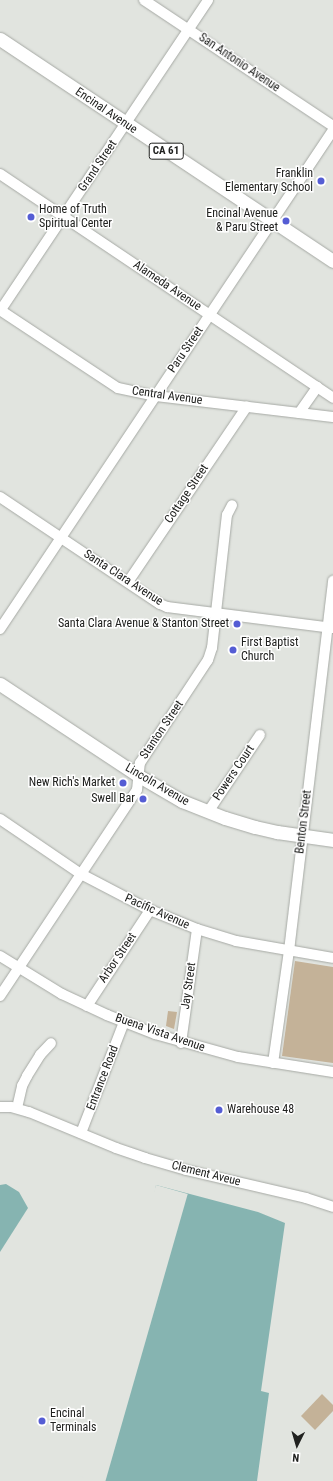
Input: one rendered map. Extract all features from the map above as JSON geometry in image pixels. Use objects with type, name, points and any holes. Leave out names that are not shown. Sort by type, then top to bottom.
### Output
[{"type":"main road","name":"Encinal Avenue","points":[[0,39],[333,261]]},
{"type":"main road","name":"Lincoln Avenue","points":[[0,684],[139,776],[182,801],[208,812],[254,827],[333,840]]},
{"type":"street","name":"San Antonio Avenue","points":[[144,0],[333,126]]},
{"type":"street","name":"Grand Street","points":[[0,311],[208,0]]},
{"type":"street","name":"Paru Street","points":[[0,629],[333,130]]},
{"type":"street","name":"Alameda Avenue","points":[[0,174],[333,398]]},
{"type":"street","name":"Central Avenue","points":[[0,311],[118,388],[156,396],[333,416]]},
{"type":"street","points":[[299,413],[317,387]]},
{"type":"street","name":"Cottage Street","points":[[128,582],[247,406]]},
{"type":"street","name":"Santa Clara Avenue","points":[[0,497],[167,607],[330,628]]},
{"type":"street","name":"Stanton Street","points":[[0,996],[137,790],[140,763],[208,660],[216,614],[227,515],[232,505]]},
{"type":"street","name":"Benton Street","points":[[273,1063],[289,951],[330,628],[333,581]]},
{"type":"street","name":"Powers Court","points":[[208,812],[260,735]]},
{"type":"street","name":"Pacific Avenue","points":[[0,820],[81,874],[150,910],[197,929],[236,941],[333,958]]},
{"type":"street","name":"Arbor Street","points":[[87,1006],[150,910]]},
{"type":"street","name":"Jay Street","points":[[181,1043],[197,929]]},
{"type":"street","name":"Buena Vista Avenue","points":[[0,956],[18,968],[87,1006],[124,1022],[181,1043],[273,1063],[333,1072]]},
{"type":"street","name":"Entrance Road","points":[[81,1134],[124,1022]]},
{"type":"street","points":[[17,1108],[22,1086],[27,1076],[40,1055],[51,1043]]},
{"type":"street","name":"Clement Aveue","points":[[0,1107],[17,1108],[116,1148],[145,1158],[207,1175],[306,1198],[333,1207]]},
{"type":"shaded area","points":[[295,961],[333,967],[333,1063],[282,1056]]},
{"type":"shaded area","points":[[168,1011],[177,1012],[174,1029],[166,1026]]},
{"type":"shaded area","points":[[322,1394],[333,1405],[333,1411],[315,1430],[301,1416]]},
{"type":"water","points":[[6,1184],[19,1192],[28,1208],[0,1252],[0,1185]]},
{"type":"water","points":[[156,1185],[258,1212],[285,1223],[261,1391],[269,1393],[257,1481],[99,1481]]},
{"type":"pier","points":[[156,1185],[188,1194],[105,1481],[96,1481],[73,1474]]},
{"type":"place","name":"Franklin Elementary School","points":[[321,181]]},
{"type":"place","name":"Home of Truth Spiritual Center","points":[[31,217]]},
{"type":"place","name":"Encinal Avenue & Paru Street","points":[[286,221]]},
{"type":"place","name":"Santa Clara Avenue & Stanton Street","points":[[237,624]]},
{"type":"place","name":"First Baptist Church","points":[[233,650]]},
{"type":"place","name":"New Rich's Market","points":[[123,783]]},
{"type":"place","name":"Swell Bar","points":[[143,799]]},
{"type":"place","name":"Warehouse 48","points":[[219,1110]]},
{"type":"place","name":"Encinal Terminals","points":[[42,1421]]}]
